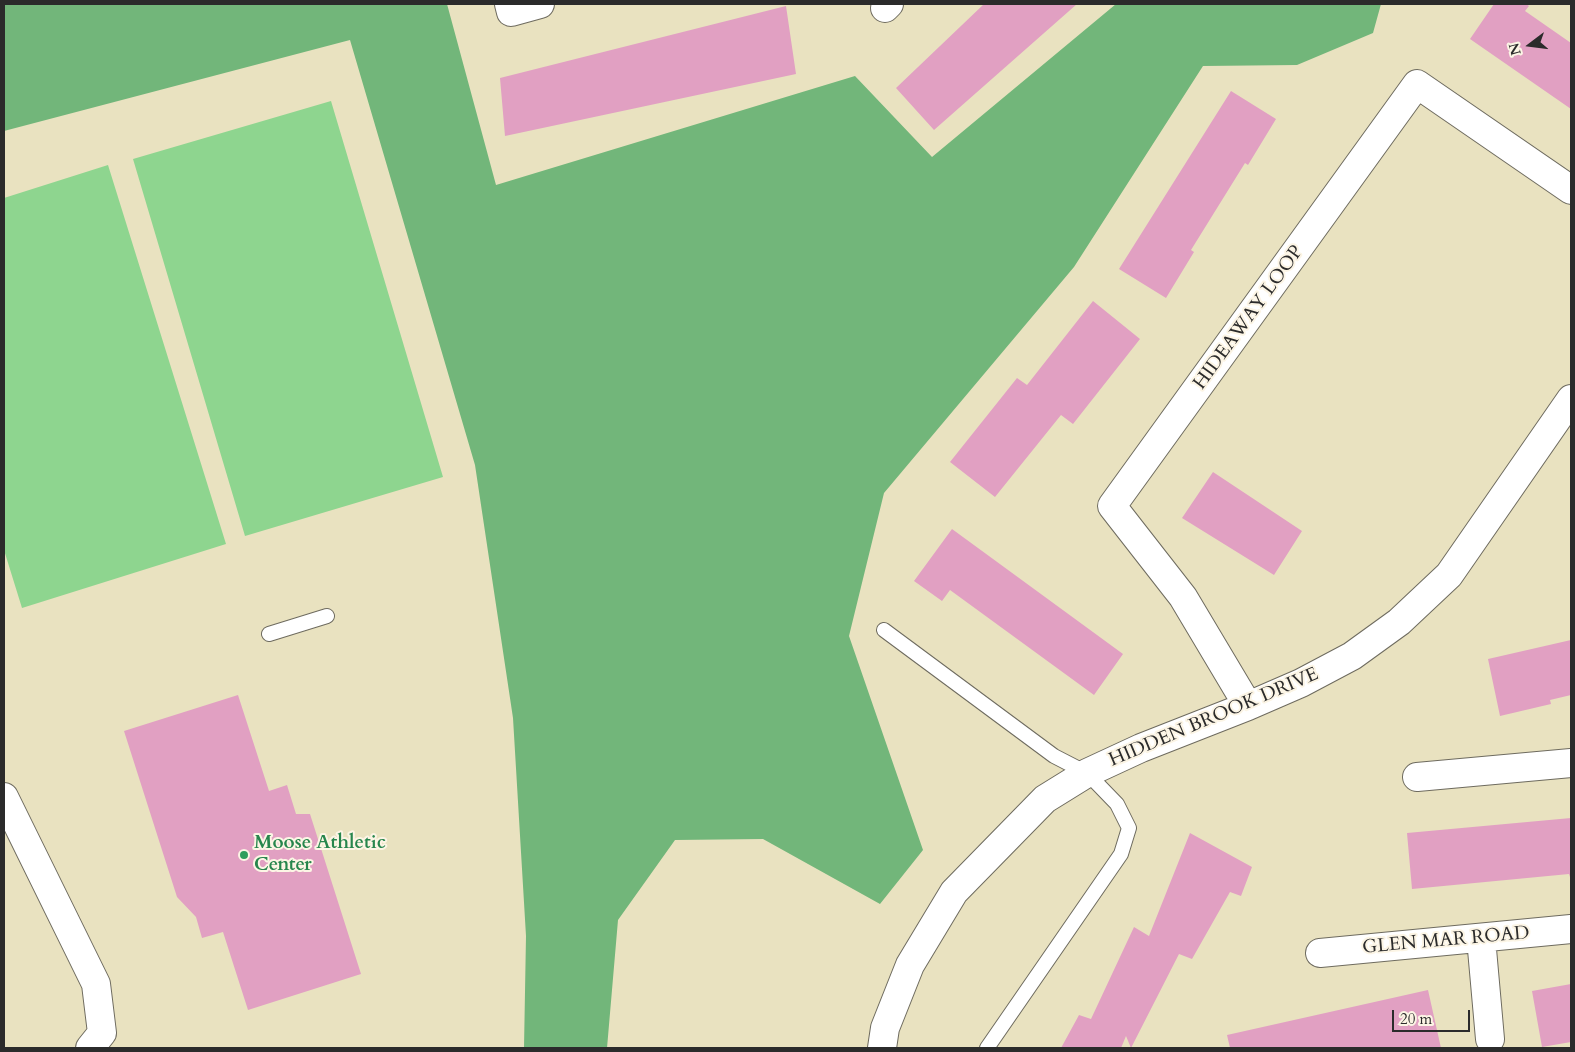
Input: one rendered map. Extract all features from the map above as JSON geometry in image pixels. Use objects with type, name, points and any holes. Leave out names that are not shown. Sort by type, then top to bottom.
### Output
[{"type":"street","points":[[509,4],[511,12],[540,4]]},
{"type":"street","name":"HIDEAWAY LOOP","points":[[1248,706],[1183,596],[1112,506],[1417,84],[1571,190]]},
{"type":"street","name":"HIDDEN BROOK DRIVE","points":[[882,1048],[885,1028],[910,965],[954,892],[1044,799],[1087,774],[1141,748],[1248,706],[1300,683],[1352,656],[1399,622],[1449,575],[1571,399]]},
{"type":"street","points":[[1417,777],[1571,763]]},
{"type":"street","points":[[4,797],[96,984],[102,1032],[90,1048]]},
{"type":"street","name":"GLEN MAR ROAD","points":[[1320,953],[1571,929]]},
{"type":"street","points":[[1481,938],[1490,1039]]},
{"type":"lane","points":[[269,634],[327,616]]},
{"type":"lane","points":[[884,630],[1054,756],[1087,774],[1117,804],[1129,828],[1121,854],[987,1048]]},
{"type":"green space","points":[[4,4],[447,4],[496,185],[855,76],[932,157],[1116,4],[1381,4],[1373,33],[1297,65],[1203,66],[1074,267],[884,493],[849,636],[923,850],[880,904],[763,839],[675,840],[618,920],[607,1048],[524,1048],[526,936],[513,718],[475,465],[350,40],[4,131]]},
{"type":"green space","points":[[331,101],[443,477],[245,536],[133,159]]},
{"type":"green space","points":[[108,165],[226,544],[22,608],[4,550],[4,198]]},
{"type":"building","points":[[984,4],[1077,4],[934,130],[896,88]]},
{"type":"building","points":[[1494,4],[1526,4],[1529,6],[1525,11],[1571,43],[1571,109],[1470,39]]},
{"type":"building","points":[[786,6],[796,74],[505,136],[500,78]]},
{"type":"building","points":[[1231,91],[1276,119],[1248,165],[1245,163],[1191,250],[1194,252],[1166,298],[1119,269]]},
{"type":"building","points":[[1093,301],[1140,339],[1073,424],[1061,415],[995,497],[950,462],[1017,378],[1027,385]]},
{"type":"building","points":[[1213,472],[1302,531],[1274,575],[1182,518]]},
{"type":"building","points":[[952,529],[1123,654],[1094,695],[950,590],[942,601],[914,581]]},
{"type":"building","points":[[1571,640],[1571,695],[1550,700],[1551,704],[1500,716],[1488,659]]},
{"type":"building","name":"Moose Athletic Center","points":[[238,695],[269,791],[287,785],[296,814],[310,814],[361,974],[248,1010],[223,932],[202,938],[196,917],[177,897],[124,731]]},
{"type":"building","points":[[1571,818],[1571,880],[1569,874],[1412,889],[1407,833]]},
{"type":"building","points":[[1190,833],[1252,867],[1241,896],[1230,892],[1192,959],[1179,954],[1131,1048],[1126,1036],[1121,1048],[1061,1048],[1079,1015],[1091,1019],[1134,927],[1149,936]]},
{"type":"building","points":[[1571,984],[1571,1042],[1542,1047],[1532,991]]},
{"type":"building","points":[[1428,990],[1441,1048],[1230,1048],[1227,1035]]},
{"type":"place","name":"Moose Athletic Center","points":[[244,855]]}]
